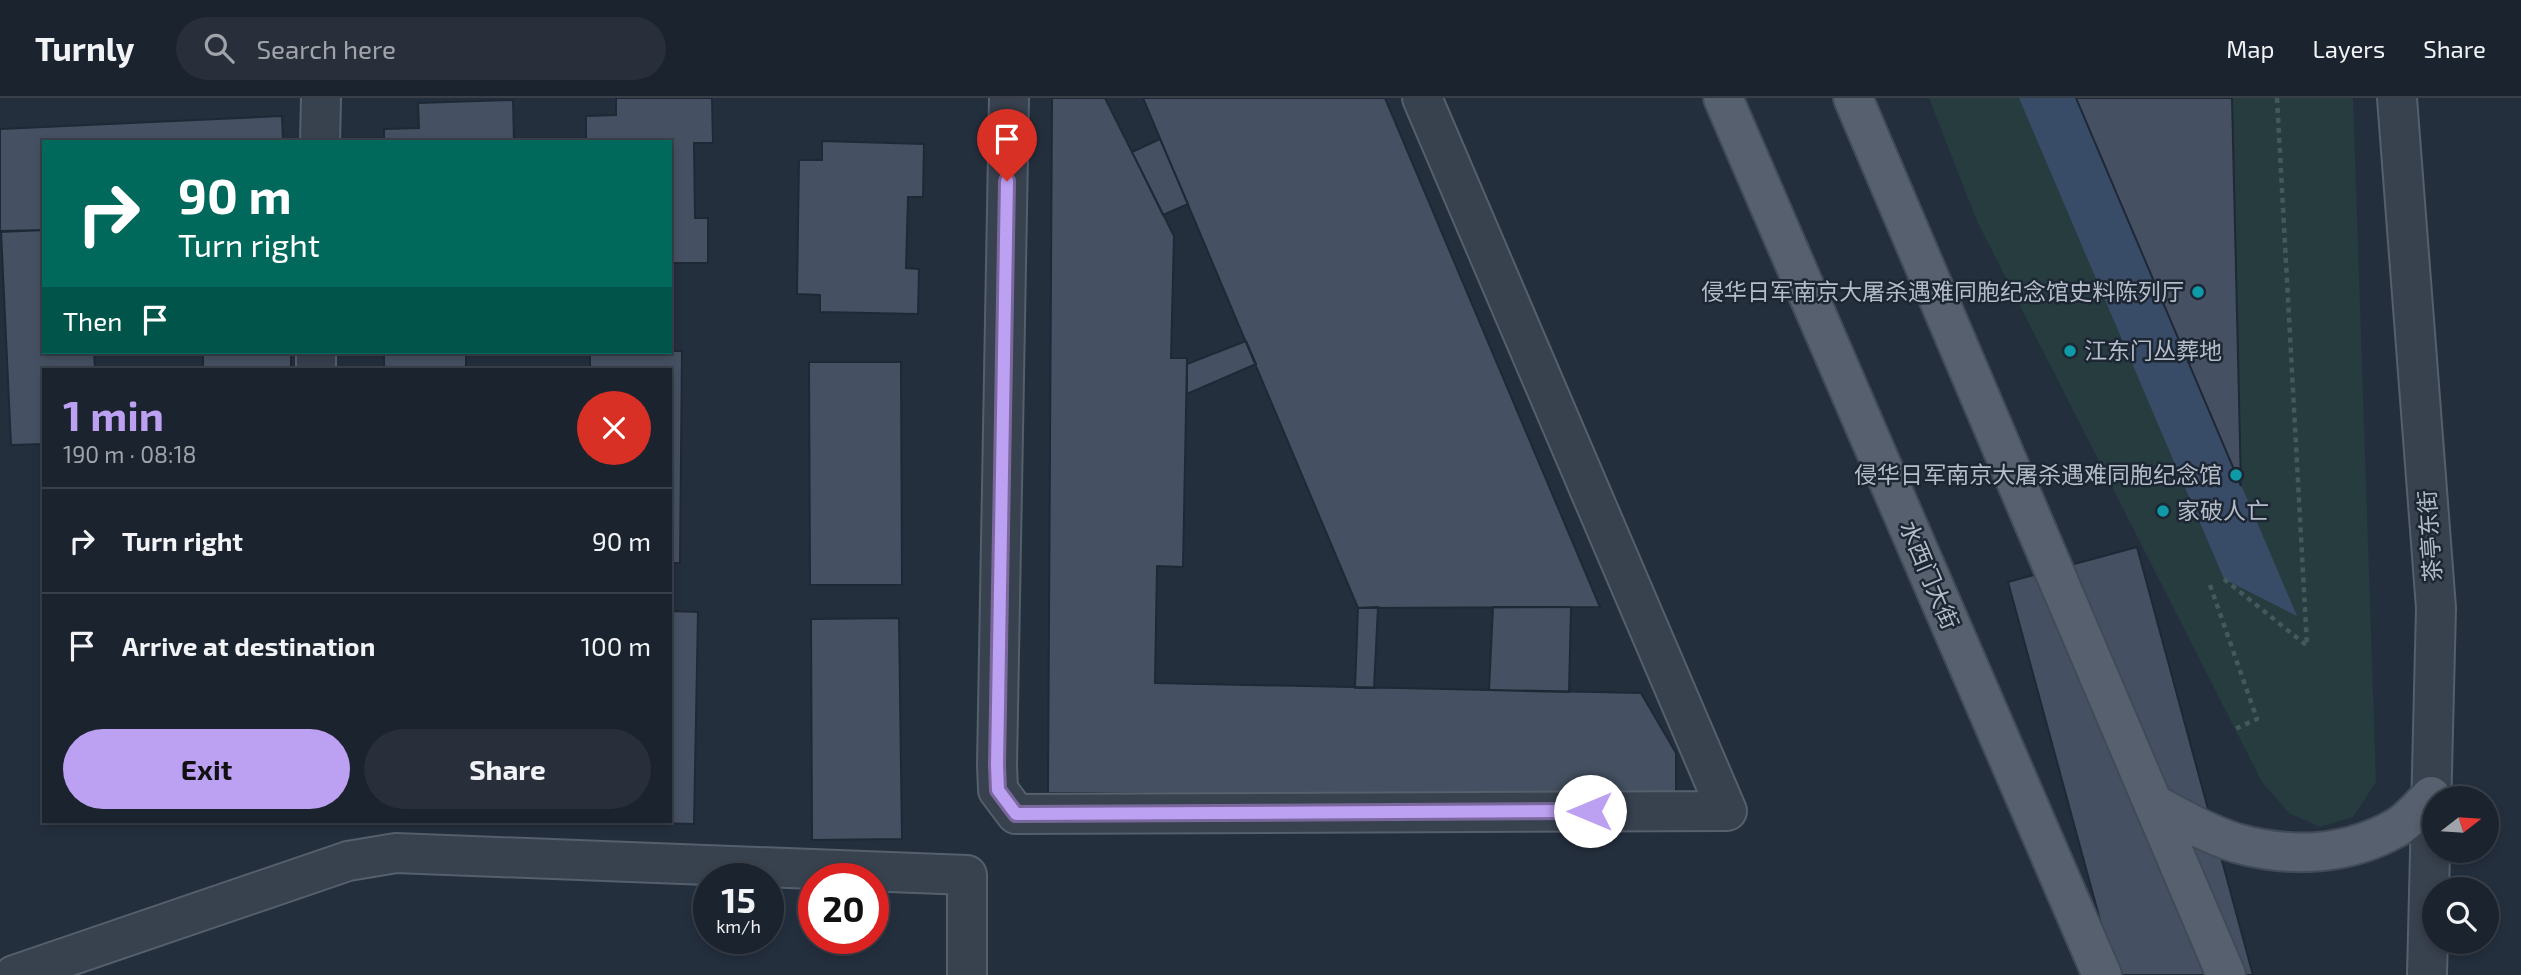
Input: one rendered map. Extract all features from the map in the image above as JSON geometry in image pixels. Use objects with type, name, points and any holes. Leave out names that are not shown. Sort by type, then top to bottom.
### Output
[{"type":"main road","name":"水西门大街","points":[[1723,98],[2102,975]]},
{"type":"main road","points":[[1853,98],[2226,975]]},
{"type":"main road","points":[[2154,804],[2209,833],[2236,843],[2297,854],[2347,849],[2398,828],[2422,805]]},
{"type":"street","points":[[320,140],[321,98]]},
{"type":"street","points":[[1009,98],[997,765],[998,790],[1016,814],[1727,811],[1422,98]]},
{"type":"street","name":"茶亭东街","points":[[2397,98],[2435,608],[2431,786]]},
{"type":"street","points":[[14,975],[348,861],[396,853],[967,874],[967,975]]},
{"type":"street","name":"茶亭东街","points":[[2427,975],[2430,863]]},
{"type":"path","points":[[2224,579],[2307,646],[2277,98]]},
{"type":"path","points":[[2210,585],[2257,719],[2235,729]]},
{"type":"green space","name":"侵华日军南京大屠杀遇难同胞纪念馆","points":[[1929,98],[2353,98],[2376,782],[2353,817],[2320,827],[2289,813],[2262,782],[1977,221]]},
{"type":"water","points":[[2019,98],[2076,98],[2297,616],[2224,579]]},
{"type":"building","points":[[616,98],[712,98],[713,143],[694,143],[695,218],[708,218],[708,263],[672,263],[672,140],[586,140],[586,116],[616,115]]},
{"type":"building","points":[[1052,98],[1105,98],[1174,236],[1171,358],[1187,358],[1183,567],[1157,566],[1155,683],[1641,693],[1676,753],[1676,798],[1048,793]]},
{"type":"building","points":[[1143,98],[1385,98],[1600,607],[1358,608]]},
{"type":"building","name":"侵华日军南京大屠杀遇难同胞纪念馆史料陈列厅","points":[[2076,98],[2232,98],[2241,486]]},
{"type":"building","points":[[513,100],[514,140],[384,140],[384,129],[419,128],[418,103]]},
{"type":"building","points":[[282,116],[283,140],[42,140],[42,230],[0,232],[0,129]]},
{"type":"building","points":[[1160,139],[1188,204],[1163,215],[1132,152]]},
{"type":"building","points":[[822,141],[924,144],[923,197],[908,197],[906,268],[919,269],[918,314],[820,312],[820,295],[797,294],[799,160],[822,160]]},
{"type":"building","points":[[42,230],[42,354],[94,354],[95,368],[42,368],[42,444],[11,445],[1,231]]},
{"type":"building","points":[[1246,341],[1256,364],[1187,394],[1187,364]]},
{"type":"building","points":[[672,351],[682,351],[680,563],[672,563],[672,368],[590,368],[590,354],[672,354]]},
{"type":"building","points":[[203,354],[291,354],[291,368],[203,368]]},
{"type":"building","points":[[384,354],[466,354],[466,368],[384,368]]},
{"type":"building","points":[[809,362],[901,362],[902,585],[810,585]]},
{"type":"building","points":[[2137,547],[2253,975],[2115,975],[2008,582]]},
{"type":"building","points":[[1378,607],[1374,688],[1355,688],[1358,608]]},
{"type":"building","points":[[1493,607],[1571,607],[1569,692],[1489,690]]},
{"type":"building","points":[[672,611],[698,612],[694,824],[652,823],[672,823]]},
{"type":"building","points":[[899,618],[902,839],[812,840],[811,619]]},
{"type":"place","name":"侵华日军南京大屠杀遇难同胞纪念馆史料陈列厅","points":[[2198,292]]},
{"type":"place","name":"江东门丛葬地","points":[[2070,351]]},
{"type":"place","name":"侵华日军南京大屠杀遇难同胞纪念馆","points":[[2236,475]]},
{"type":"place","name":"家破人亡","points":[[2163,511]]},
{"type":"route","points":[[1007,181],[997,765],[998,790],[1016,814],[1590,811]]}]
